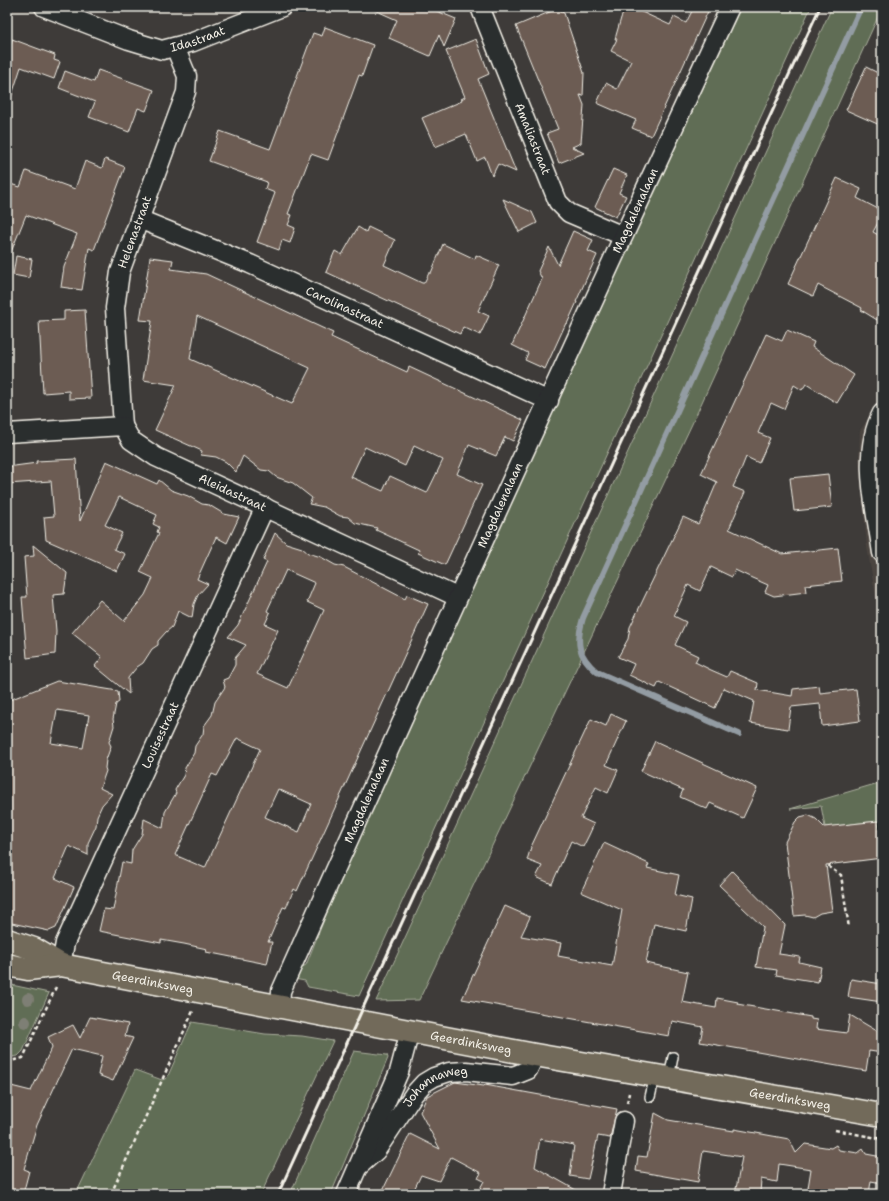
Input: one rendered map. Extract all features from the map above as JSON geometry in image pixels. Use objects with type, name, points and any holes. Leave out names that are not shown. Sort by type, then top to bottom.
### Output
[{"type":"main road","name":"Geerdinksweg","points":[[7,940],[34,949],[61,965]]},
{"type":"main road","name":"Geerdinksweg","points":[[7,965],[28,969],[61,965],[535,1055],[882,1115]]},
{"type":"street","name":"Idastraat","points":[[44,7],[130,40],[162,50],[193,42],[279,8]]},
{"type":"street","name":"Amaliastraat","points":[[480,7],[558,202],[569,213],[623,236]]},
{"type":"street","name":"Magdalenalaan","points":[[280,1006],[281,991],[457,597],[730,7]]},
{"type":"street","name":"Helenastraat","points":[[123,426],[116,301],[120,272],[186,92],[187,76],[175,47]]},
{"type":"street","name":"Carolinastraat","points":[[139,219],[250,264],[549,401]]},
{"type":"street","points":[[882,413],[873,439],[871,471],[882,553]]},
{"type":"street","points":[[7,433],[123,426]]},
{"type":"street","name":"Aleidastraat","points":[[123,426],[131,440],[149,453],[457,597]]},
{"type":"street","name":"Louisestraat","points":[[61,965],[65,943],[265,507]]},
{"type":"street","name":"Johannaweg","points":[[346,1194],[399,1072],[410,1031]]},
{"type":"street","name":"Johannaweg","points":[[358,1167],[376,1151],[414,1094],[424,1083],[434,1077],[450,1072],[466,1071],[512,1076],[528,1070],[535,1055]]},
{"type":"street","points":[[611,1194],[624,1121]]},
{"type":"lane","points":[[650,1097],[673,1057]]},
{"type":"path","points":[[829,865],[830,868],[841,875],[849,928]]},
{"type":"path","points":[[7,1062],[23,1058],[56,986]]},
{"type":"path","points":[[111,1194],[194,1010]]},
{"type":"shaded area","points":[[882,397],[882,632],[867,547],[859,459],[860,431]]},
{"type":"green space","points":[[739,7],[811,7],[359,996],[308,987],[305,981],[294,979],[298,969],[306,965],[347,862]]},
{"type":"green space","points":[[832,7],[882,8],[692,424],[419,1000],[376,1001]]},
{"type":"green space","points":[[882,782],[882,858],[877,821],[825,827],[821,806],[790,809]]},
{"type":"green space","points":[[7,984],[49,993],[23,1051],[18,1056],[7,1058]]},
{"type":"green space","points":[[192,1022],[265,1034],[302,1036],[333,1041],[261,1194],[76,1194],[135,1070],[162,1080],[167,1078]]},
{"type":"green space","points":[[354,1051],[387,1055],[388,1058],[331,1194],[290,1194]]},
{"type":"building","points":[[368,7],[427,7],[456,19],[444,47],[439,35],[430,56],[389,38],[397,20]]},
{"type":"building","points":[[626,7],[631,7],[670,25],[674,17],[686,23],[694,7],[710,7],[651,136],[632,128],[636,120],[597,103],[606,83],[617,89],[631,61],[611,51],[617,39],[615,39]]},
{"type":"building","points":[[559,8],[561,12],[564,13],[584,73],[583,96],[580,95],[584,105],[581,143],[572,147],[584,153],[559,163],[547,133],[558,129],[516,26]]},
{"type":"building","points":[[325,27],[373,45],[362,76],[359,75],[328,160],[311,154],[288,214],[292,215],[288,225],[295,228],[290,243],[282,240],[279,250],[257,242],[275,193],[265,189],[267,182],[209,161],[220,131],[270,149],[313,33],[322,36]]},
{"type":"building","points":[[12,39],[55,55],[54,60],[60,62],[54,79],[21,67],[10,101],[7,100],[7,42],[11,44]]},
{"type":"building","points":[[476,39],[489,74],[478,79],[516,172],[498,164],[492,176],[485,157],[477,161],[466,134],[435,147],[422,118],[462,101],[461,99],[465,97],[446,51]]},
{"type":"building","points":[[866,67],[882,75],[882,126],[846,110]]},
{"type":"building","points":[[98,70],[154,90],[146,111],[138,108],[129,132],[89,117],[95,102],[59,88],[65,71],[94,82]]},
{"type":"building","points":[[105,159],[125,167],[94,250],[89,248],[82,290],[61,287],[64,267],[77,234],[26,215],[9,257],[7,257],[7,183],[20,187],[26,171],[75,189],[85,161],[102,168]]},
{"type":"building","points":[[613,169],[627,175],[619,193],[626,196],[616,217],[595,207]]},
{"type":"building","points":[[837,178],[861,189],[857,198],[882,211],[882,215],[873,232],[882,237],[882,323],[861,310],[862,308],[818,285],[813,296],[788,284]]},
{"type":"building","points":[[503,199],[532,212],[537,223],[519,232]]},
{"type":"building","points":[[358,227],[366,232],[368,227],[395,240],[384,265],[422,283],[424,283],[429,273],[431,273],[443,244],[475,259],[476,255],[499,265],[478,311],[489,316],[480,335],[463,327],[460,334],[326,272],[335,251],[342,255]]},
{"type":"building","points":[[573,231],[593,240],[588,251],[597,255],[567,324],[566,323],[545,369],[525,360],[528,353],[512,345],[542,279],[538,271],[549,247],[558,265]]},
{"type":"building","points":[[16,256],[32,259],[29,278],[13,275]]},
{"type":"building","points":[[150,257],[173,260],[171,269],[206,274],[333,333],[331,337],[407,372],[409,367],[523,420],[513,441],[505,437],[496,456],[469,445],[457,474],[482,485],[445,565],[418,553],[419,550],[376,530],[377,528],[355,523],[348,517],[340,516],[324,507],[309,504],[312,498],[293,483],[276,477],[269,471],[261,470],[243,456],[236,472],[226,462],[216,457],[201,455],[202,451],[155,430],[176,385],[143,380],[152,321],[140,320]],"holes":[[[197,316],[310,368],[292,404],[190,359]],[[414,446],[443,460],[427,493],[390,476],[383,491],[351,477],[365,447],[405,466]]]},
{"type":"building","points":[[85,310],[91,398],[69,399],[69,391],[43,393],[39,321],[64,320],[64,311]]},
{"type":"building","points":[[787,330],[814,342],[812,347],[854,375],[837,403],[806,384],[802,390],[794,385],[784,409],[771,403],[758,433],[770,438],[759,463],[746,457],[733,487],[745,492],[729,529],[782,554],[838,548],[842,581],[805,585],[806,592],[774,596],[765,592],[768,585],[735,570],[732,577],[711,567],[700,591],[688,585],[674,616],[686,622],[675,645],[698,656],[695,662],[711,670],[727,677],[730,671],[758,683],[757,690],[792,696],[793,689],[819,686],[820,693],[856,689],[860,721],[822,726],[820,704],[791,707],[788,729],[750,723],[754,701],[724,688],[715,708],[659,682],[656,688],[629,675],[634,664],[618,657],[628,639],[630,627],[683,517],[698,524],[704,513],[717,482],[701,474],[766,334],[782,341]]},
{"type":"building","points":[[76,459],[80,521],[106,461],[157,484],[159,480],[171,490],[188,496],[202,504],[209,505],[224,514],[239,517],[227,543],[216,537],[197,579],[208,584],[198,595],[194,604],[192,618],[178,611],[172,627],[158,641],[158,645],[152,649],[143,663],[137,667],[128,678],[129,694],[95,666],[102,657],[72,633],[100,600],[124,621],[145,595],[153,578],[140,572],[159,533],[157,532],[159,527],[153,524],[157,515],[119,497],[105,525],[122,533],[114,549],[125,554],[117,571],[46,540],[44,517],[54,516],[51,481],[7,484],[7,467],[37,463],[36,461]]},
{"type":"building","points":[[828,474],[832,507],[794,511],[790,478]]},
{"type":"building","points":[[275,533],[286,543],[302,548],[308,553],[321,557],[335,565],[344,567],[405,599],[407,595],[428,604],[297,891],[294,889],[286,908],[283,907],[268,942],[272,942],[267,964],[206,952],[207,949],[184,944],[161,940],[161,943],[99,931],[104,909],[113,910],[122,862],[131,864],[132,850],[142,834],[144,819],[163,828],[165,812],[176,793],[175,790],[194,753],[195,746],[203,734],[204,726],[212,715],[215,702],[225,687],[223,680],[228,678],[235,665],[235,658],[246,645],[228,637],[238,625],[267,562],[263,560]],"holes":[[[286,570],[315,583],[307,602],[324,610],[288,688],[257,674],[278,630],[265,624],[270,613],[267,611]],[[237,738],[260,749],[205,868],[175,855],[212,774],[217,776]],[[278,789],[311,804],[299,832],[265,817]]]},
{"type":"building","points":[[33,545],[67,573],[64,594],[53,595],[56,631],[55,654],[27,658],[22,597],[27,597],[24,557],[34,556]]},
{"type":"building","points":[[57,681],[118,691],[119,702],[116,704],[113,719],[114,726],[109,742],[111,746],[106,760],[106,771],[100,788],[112,794],[102,805],[97,816],[96,826],[88,843],[88,855],[69,846],[55,878],[74,887],[56,928],[49,931],[7,922],[7,701]],"holes":[[[57,710],[89,715],[83,748],[51,743]]]},
{"type":"building","points":[[611,714],[626,721],[606,765],[618,770],[608,793],[596,787],[581,818],[594,824],[583,847],[571,841],[552,884],[536,877],[542,866],[527,860],[531,847],[591,719],[606,726]]},
{"type":"building","points":[[655,741],[757,788],[743,818],[710,803],[707,809],[680,797],[683,790],[641,771]]},
{"type":"building","points":[[808,815],[816,819],[824,827],[878,821],[882,858],[826,865],[832,911],[820,913],[813,917],[805,915],[794,916],[785,842],[795,822],[800,817]]},
{"type":"building","points":[[604,843],[649,864],[647,868],[679,875],[675,895],[692,899],[686,931],[654,924],[646,963],[688,972],[682,1002],[716,1008],[717,998],[738,1002],[737,1004],[811,1017],[811,1019],[817,1020],[816,1029],[847,1033],[850,1015],[882,1034],[882,1053],[869,1051],[866,1071],[700,1042],[703,1027],[672,1021],[669,1036],[462,999],[505,906],[530,917],[521,936],[561,943],[558,956],[612,966],[622,910],[581,892]]},
{"type":"building","points":[[732,871],[785,925],[779,954],[800,957],[799,962],[821,967],[818,982],[776,975],[777,970],[756,967],[763,927],[719,885]]},
{"type":"building","points":[[851,979],[882,984],[882,1002],[848,997]]},
{"type":"building","points":[[90,1017],[128,1024],[125,1036],[133,1038],[113,1081],[98,1075],[102,1056],[72,1049],[37,1125],[24,1169],[29,1171],[23,1194],[7,1194],[7,1085],[31,1091],[52,1047],[48,1037],[73,1025],[80,1038]]},
{"type":"building","points":[[455,1082],[485,1085],[617,1109],[610,1138],[598,1136],[588,1179],[570,1176],[574,1145],[540,1139],[535,1167],[583,1194],[477,1194],[484,1181],[478,1178],[481,1173],[451,1157],[439,1181],[421,1175],[412,1194],[381,1194],[410,1134],[440,1149],[420,1112],[427,1096]]},
{"type":"building","points":[[655,1113],[668,1120],[734,1131],[734,1129],[789,1139],[796,1153],[805,1144],[831,1148],[836,1145],[839,1150],[858,1153],[863,1149],[866,1154],[882,1157],[882,1183],[871,1181],[869,1194],[841,1190],[840,1194],[808,1188],[811,1169],[779,1164],[777,1182],[761,1179],[760,1194],[735,1194],[742,1157],[703,1151],[698,1182],[636,1171],[638,1156],[647,1157]]},
{"type":"waterway","points":[[739,734],[597,672],[590,666],[582,654],[579,634],[583,618],[861,7]]},
{"type":"railway","points":[[278,1194],[820,7]]}]
